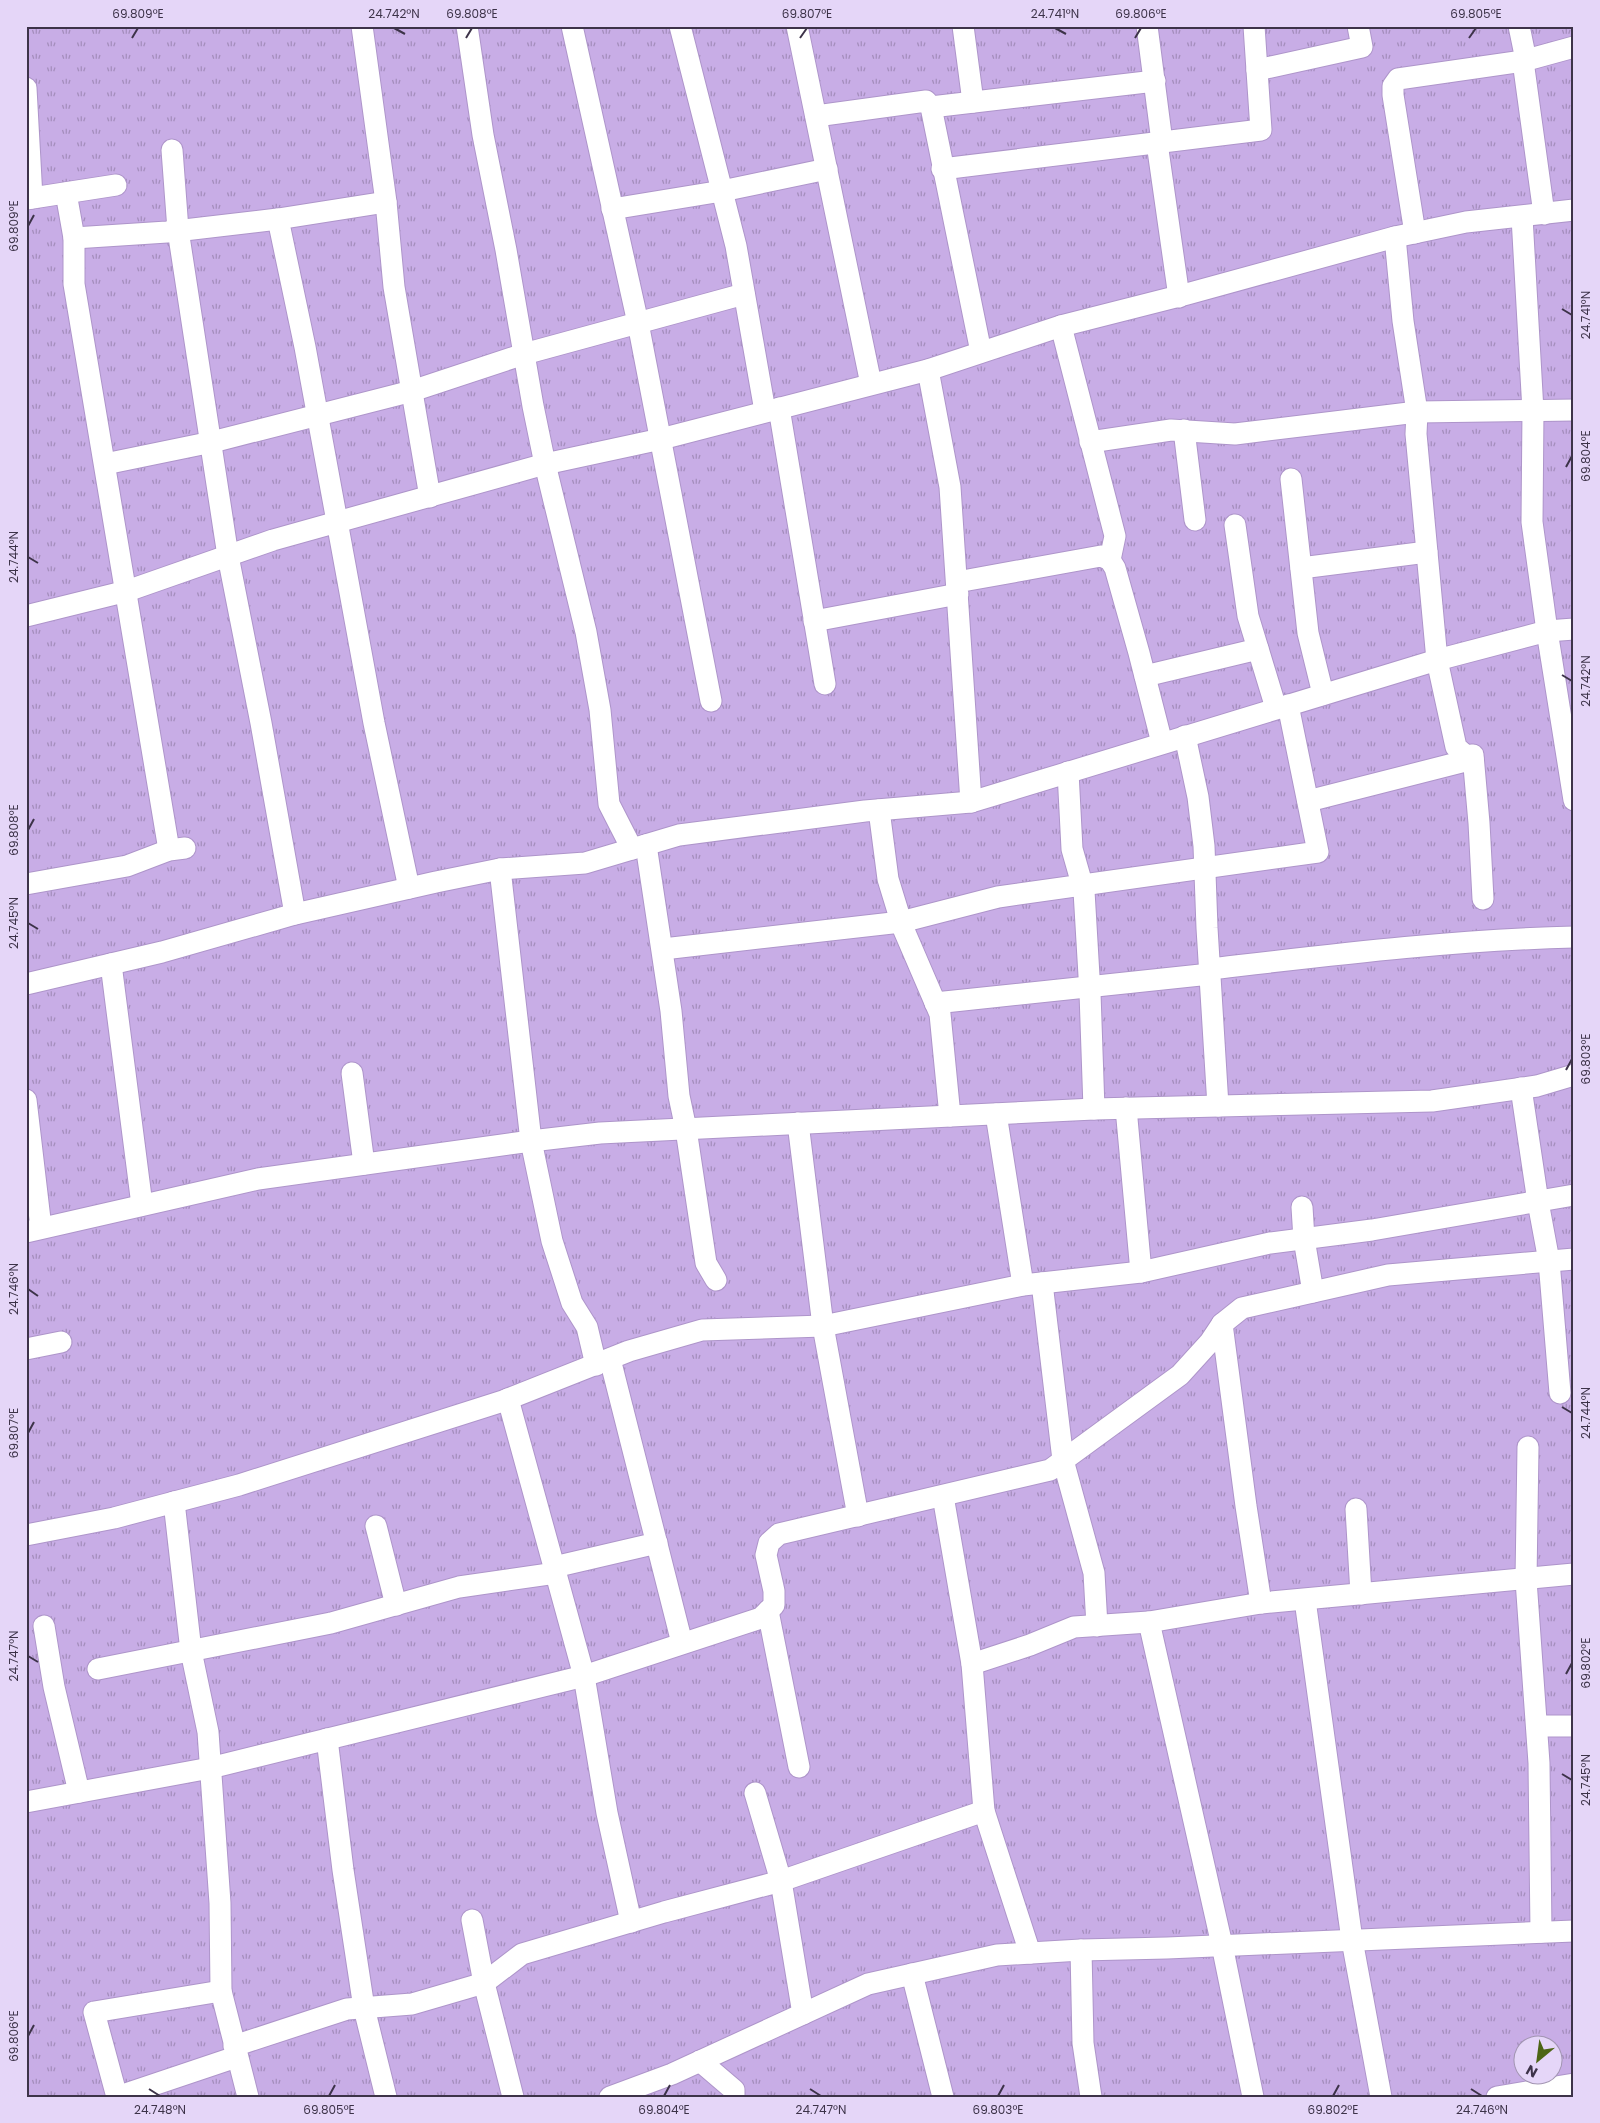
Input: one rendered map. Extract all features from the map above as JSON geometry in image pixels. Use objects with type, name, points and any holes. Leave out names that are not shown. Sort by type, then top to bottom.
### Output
[{"type":"street","points":[[362,26],[386,202],[394,287],[430,497]]},
{"type":"street","points":[[467,26],[483,135],[545,464],[586,632],[600,710],[608,804],[639,847],[663,949],[672,1011],[679,1096],[686,1129],[706,1263],[716,1280]]},
{"type":"street","points":[[572,26],[638,323],[711,701]]},
{"type":"street","points":[[680,26],[736,246],[744,294],[772,410],[814,621],[824,684]]},
{"type":"street","points":[[797,26],[871,384]]},
{"type":"street","points":[[963,26],[973,102]]},
{"type":"street","points":[[1148,26],[1178,296]]},
{"type":"street","points":[[942,169],[1261,130],[1254,26]]},
{"type":"street","points":[[1256,70],[1362,47],[1358,26]]},
{"type":"street","points":[[1520,26],[1544,214]]},
{"type":"street","points":[[1483,899],[1473,755],[1466,756],[1456,747],[1437,660],[1416,434],[1417,412],[1403,321],[1405,235],[1393,86],[1398,79],[1525,60],[1574,47]]},
{"type":"street","points":[[931,106],[1154,81]]},
{"type":"street","points":[[26,88],[29,198],[116,185]]},
{"type":"street","points":[[816,116],[926,101],[931,106],[942,169],[981,352]]},
{"type":"street","points":[[172,150],[178,230],[228,556],[261,723],[295,914]]},
{"type":"street","points":[[612,209],[722,191],[827,169]]},
{"type":"street","points":[[26,884],[126,866],[177,849],[127,591],[74,284],[74,238],[66,193]]},
{"type":"street","points":[[74,238],[178,230],[278,219],[386,202]]},
{"type":"street","points":[[26,616],[127,591],[273,540],[545,464],[661,438],[928,370],[1062,326],[1405,235],[1466,222],[1574,210]]},
{"type":"street","points":[[1522,217],[1534,410],[1532,522],[1547,631],[1569,745],[1574,800]]},
{"type":"street","points":[[278,219],[317,415],[374,722],[409,888]]},
{"type":"street","points":[[105,464],[212,442],[412,391],[524,354],[744,294]]},
{"type":"street","points":[[1062,326],[1115,536],[1110,560]]},
{"type":"street","points":[[928,370],[950,487],[971,802]]},
{"type":"street","points":[[1090,442],[1172,430],[1235,434],[1417,412],[1574,410]]},
{"type":"street","points":[[1184,430],[1195,520]]},
{"type":"street","points":[[1291,478],[1308,633],[1323,694]]},
{"type":"street","points":[[663,949],[901,922],[998,897],[1318,852],[1308,801],[1282,706],[1258,649],[1248,616],[1235,525]]},
{"type":"street","points":[[1301,568],[1427,552]]},
{"type":"street","points":[[814,621],[1101,556],[1110,560],[1115,568],[1162,744]]},
{"type":"street","points":[[26,984],[162,952],[295,914],[500,869],[586,863],[679,835],[879,810],[971,802],[1437,660],[1547,631],[1574,630]]},
{"type":"street","points":[[1145,676],[1258,649]]},
{"type":"street","points":[[1184,736],[1198,798],[1204,867],[1218,1106]]},
{"type":"street","points":[[1308,801],[1473,760]]},
{"type":"street","points":[[1068,772],[1072,849],[1084,891],[1090,987],[1094,1109]]},
{"type":"street","points":[[879,810],[888,879],[901,922],[940,1014],[950,1116]]},
{"type":"street","points":[[500,869],[531,1141],[552,1241],[572,1303],[587,1327],[603,1362],[657,1543],[682,1643]]},
{"type":"street","points":[[935,1003],[1090,987],[1350,952],[1522,938],[1574,937]]},
{"type":"street","points":[[111,964],[142,1206]]},
{"type":"street","points":[[352,1073],[364,1164]]},
{"type":"street","points":[[26,1100],[34,1230],[258,1179],[600,1133],[1094,1109],[1432,1101],[1537,1086],[1574,1075]]},
{"type":"street","points":[[1521,1088],[1538,1202],[1550,1261],[1560,1393]]},
{"type":"street","points":[[1126,1108],[1141,1272]]},
{"type":"street","points":[[996,1114],[1032,1284],[1063,1460],[1094,1573],[1097,1626]]},
{"type":"street","points":[[798,1124],[823,1326],[858,1516]]},
{"type":"street","points":[[26,1535],[114,1518],[239,1485],[508,1399],[629,1351],[702,1330],[823,1326],[1032,1284],[1141,1272],[1270,1243],[1381,1229],[1574,1195]]},
{"type":"street","points":[[1302,1207],[1304,1239],[1313,1292]]},
{"type":"street","points":[[26,1802],[210,1768],[584,1676],[761,1618],[774,1605],[774,1591],[766,1555],[769,1543],[779,1534],[1050,1470],[1180,1375],[1210,1342],[1222,1324],[1242,1308],[1388,1275],[1574,1259]]},
{"type":"street","points":[[1222,1324],[1261,1603]]},
{"type":"street","points":[[26,1348],[61,1342]]},
{"type":"street","points":[[508,1399],[584,1676],[607,1813],[631,1922]]},
{"type":"street","points":[[1528,1447],[1526,1580],[1537,1726],[1541,1932]]},
{"type":"street","points":[[943,1496],[972,1664],[984,1812],[1030,1953]]},
{"type":"street","points":[[174,1502],[190,1650],[208,1732],[220,1903],[221,1991],[248,2097]]},
{"type":"street","points":[[1356,1509],[1361,1594]]},
{"type":"street","points":[[376,1526],[396,1605]]},
{"type":"street","points":[[98,1669],[331,1623],[459,1587],[555,1570],[657,1543]]},
{"type":"street","points":[[972,1664],[1030,1645],[1074,1627],[1149,1622],[1261,1603],[1526,1580],[1574,1574]]},
{"type":"street","points":[[1305,1600],[1352,1940],[1381,2097]]},
{"type":"street","points":[[768,1611],[799,1766]]},
{"type":"street","points":[[1149,1622],[1222,1945],[1253,2097]]},
{"type":"street","points":[[44,1626],[54,1687],[79,1792]]},
{"type":"street","points":[[1537,1726],[1574,1726]]},
{"type":"street","points":[[326,1740],[364,2008],[386,2097]]},
{"type":"street","points":[[755,1793],[781,1882],[803,2014]]},
{"type":"street","points":[[221,1991],[94,2012],[117,2097],[347,2009],[412,2004],[484,1983],[522,1954],[631,1922],[781,1882],[984,1812]]},
{"type":"street","points":[[472,1920],[484,1983],[513,2097]]},
{"type":"street","points":[[610,2097],[672,2074],[868,1984],[997,1955],[1081,1950],[1574,1931]]},
{"type":"street","points":[[1081,1950],[1083,2043],[1091,2097]]},
{"type":"street","points":[[912,1974],[943,2097]]},
{"type":"street","points":[[700,2061],[734,2090],[734,2097]]},
{"type":"street","points":[[1508,2096],[1574,2084]]},
{"type":"green space","points":[[26,26],[1574,26],[1574,2097],[26,2097]]}]
